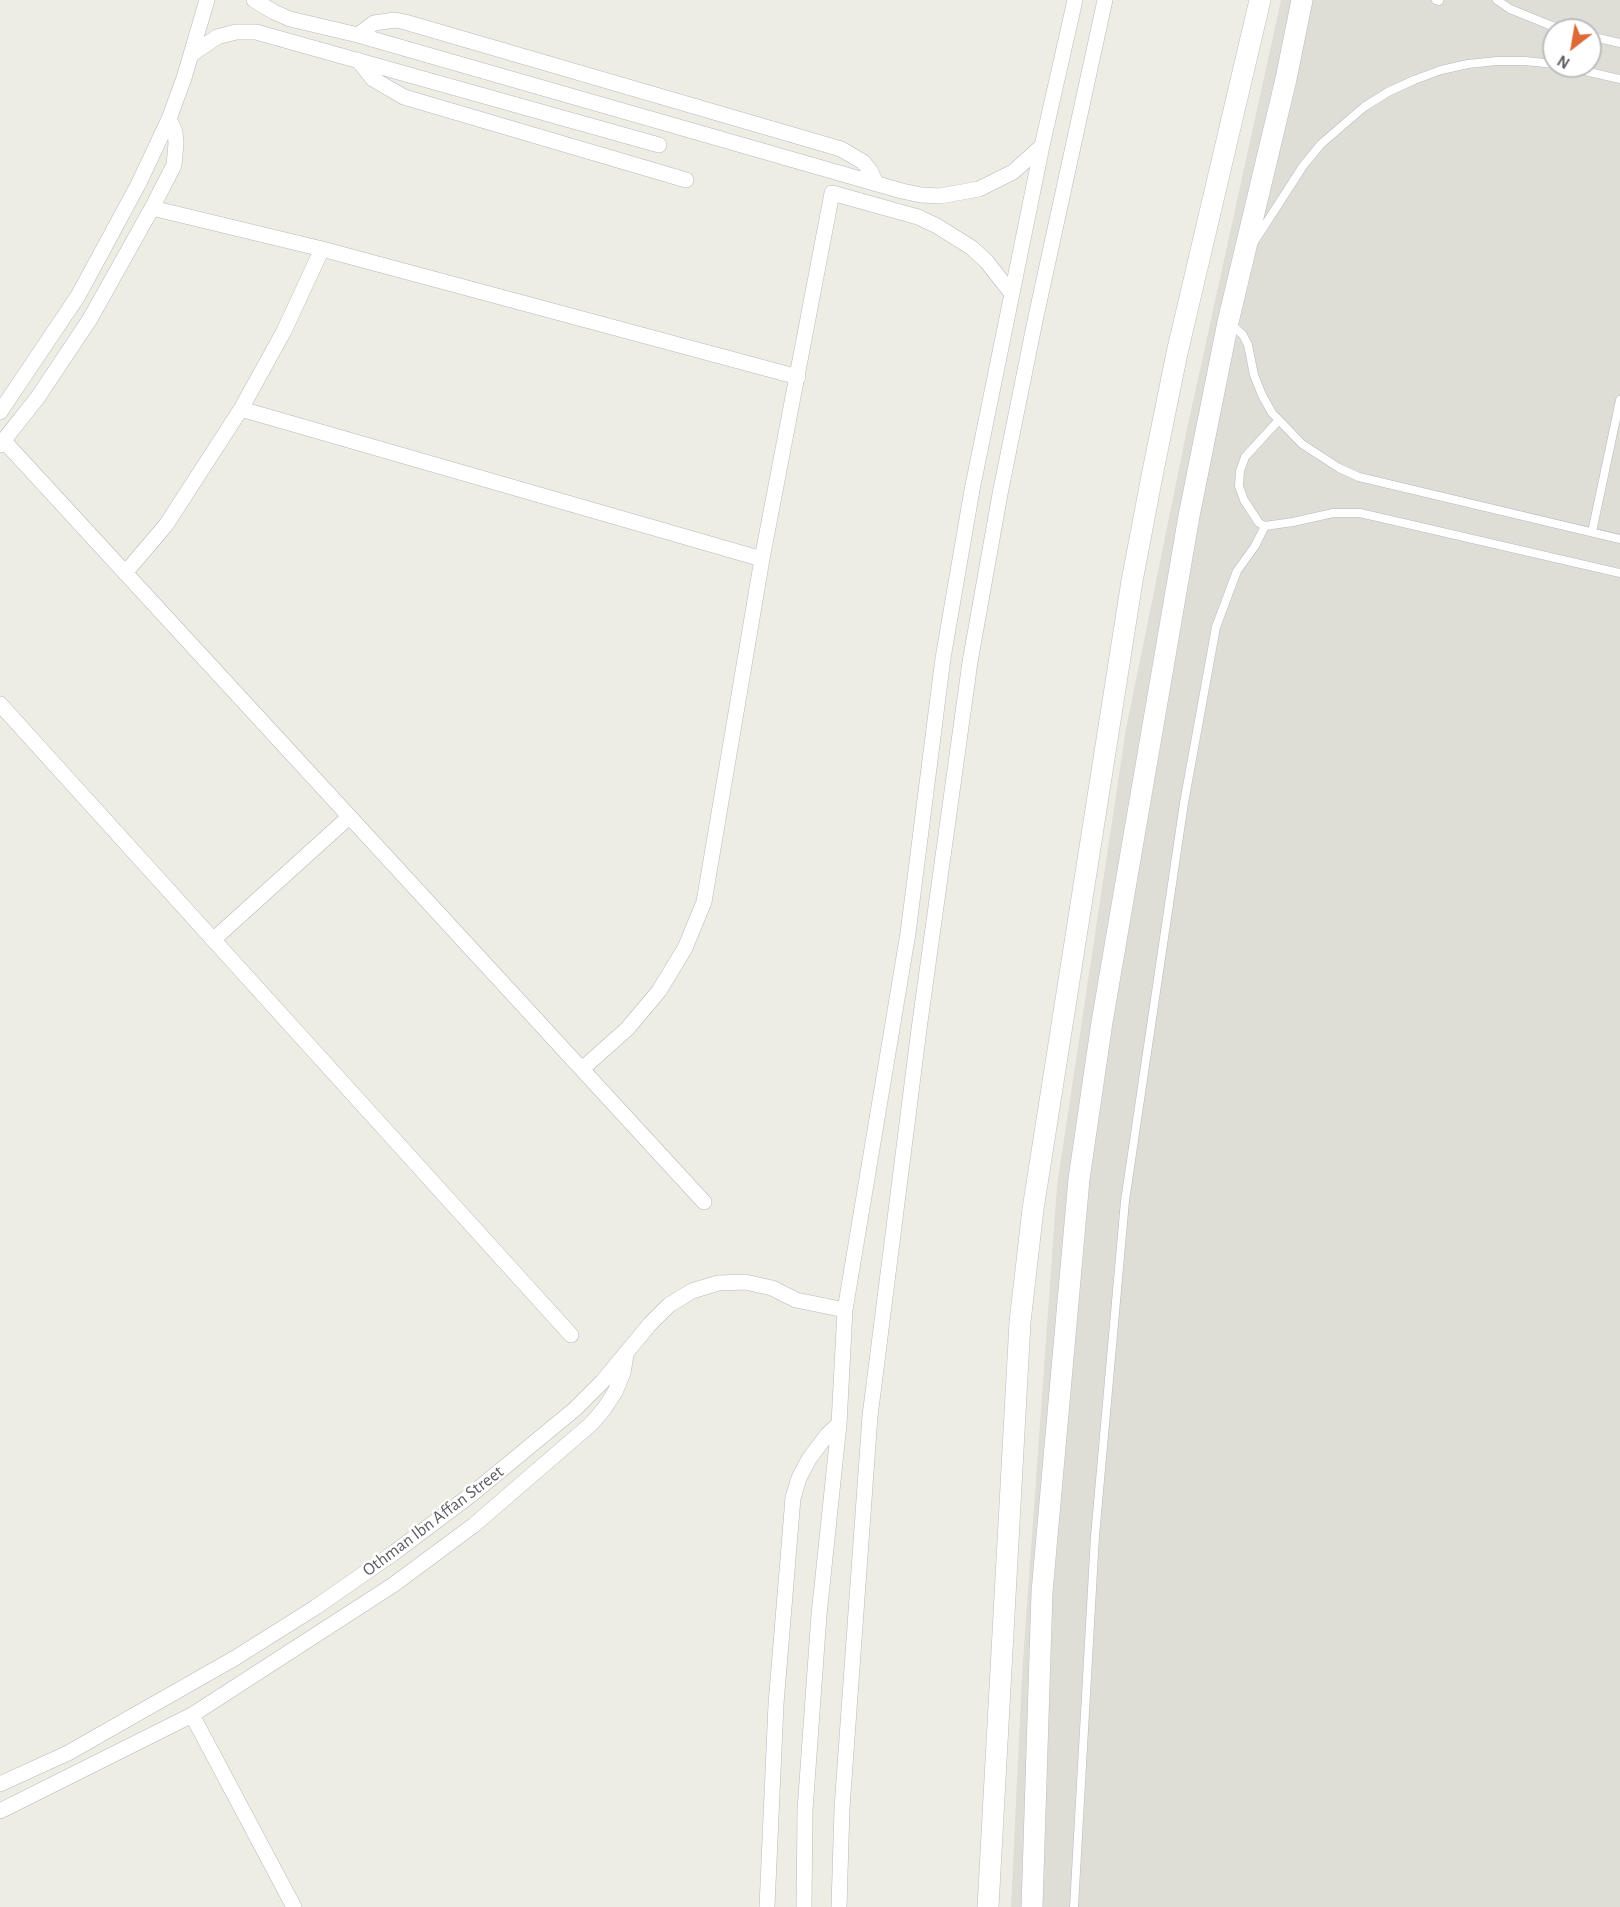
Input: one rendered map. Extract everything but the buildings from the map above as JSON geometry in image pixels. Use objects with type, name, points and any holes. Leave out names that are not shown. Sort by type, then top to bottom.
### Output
[{"type":"street","points":[[0,412],[78,296],[119,221],[169,119],[192,54],[207,0]]},
{"type":"street","points":[[254,0],[290,19],[358,35],[921,195],[940,196],[969,191],[997,182],[1013,172],[1042,146]]},
{"type":"street","points":[[804,1907],[805,1810],[818,1627],[839,1424],[845,1310],[908,933],[942,658],[972,490],[1042,146],[1075,0]]},
{"type":"street","points":[[839,1907],[842,1808],[870,1416],[919,1029],[970,663],[1018,402],[1105,0]]},
{"type":"street","points":[[988,1907],[1020,1322],[1033,1209],[1132,581],[1177,353],[1260,0]]},
{"type":"street","points":[[1032,1907],[1042,1593],[1079,1179],[1102,1022],[1161,672],[1228,322],[1286,79],[1302,0]]},
{"type":"street","points":[[358,35],[374,23],[395,20],[405,22],[841,148],[863,162],[876,184]]},
{"type":"street","points":[[192,54],[217,37],[236,32],[256,32],[659,145]]},
{"type":"street","points":[[358,60],[378,82],[404,97],[686,180]]},
{"type":"street","points":[[169,119],[175,132],[174,165],[152,208],[90,319],[38,397],[2,443],[125,573],[704,1202]]},
{"type":"street","points":[[582,1069],[627,1029],[659,991],[685,948],[704,902],[762,559],[832,193],[918,218],[937,226],[972,248],[987,262],[1012,294]]},
{"type":"street","points":[[152,208],[322,249],[798,376]]},
{"type":"street","points":[[125,573],[166,525],[241,409],[284,331],[322,249]]},
{"type":"street","points":[[241,409],[762,559]]},
{"type":"street","points":[[0,704],[571,1335]]},
{"type":"street","points":[[213,940],[349,817]]},
{"type":"street","name":"Othman Ibn Affan Street","points":[[0,1784],[68,1752],[235,1658],[316,1607],[395,1552],[472,1494],[574,1409],[627,1354],[650,1324],[669,1305],[692,1291],[718,1283],[745,1282],[771,1288],[796,1300],[845,1310]]},
{"type":"street","points":[[0,1811],[192,1715],[393,1586],[474,1525],[591,1424],[615,1392],[627,1354]]},
{"type":"street","points":[[767,1907],[776,1704],[793,1498],[808,1459],[839,1424]]},
{"type":"street","points":[[192,1715],[294,1907]]},
{"type":"lane","points":[[1497,0],[1510,9],[1542,22]]},
{"type":"lane","points":[[1602,39],[1620,43]]},
{"type":"lane","points":[[1242,261],[1321,144],[1364,107],[1414,80],[1441,70],[1468,64],[1506,61],[1542,63]]},
{"type":"lane","points":[[1602,75],[1620,79]]},
{"type":"lane","points":[[1228,322],[1243,335],[1262,395],[1278,421],[1320,457],[1359,477],[1620,539]]},
{"type":"lane","points":[[1592,532],[1620,400]]},
{"type":"lane","points":[[1278,421],[1245,457],[1240,471],[1239,486],[1244,500],[1259,523],[1265,526],[1293,522],[1319,514],[1360,513],[1620,573]]},
{"type":"lane","points":[[1074,1907],[1095,1536],[1125,1201],[1185,803],[1216,627],[1237,571],[1255,546],[1265,526]]},
{"type":"shaded area","points":[[1281,0],[1620,0],[1620,1907],[1011,1907],[1022,1675],[1057,1186],[1126,729],[1187,429]]}]
